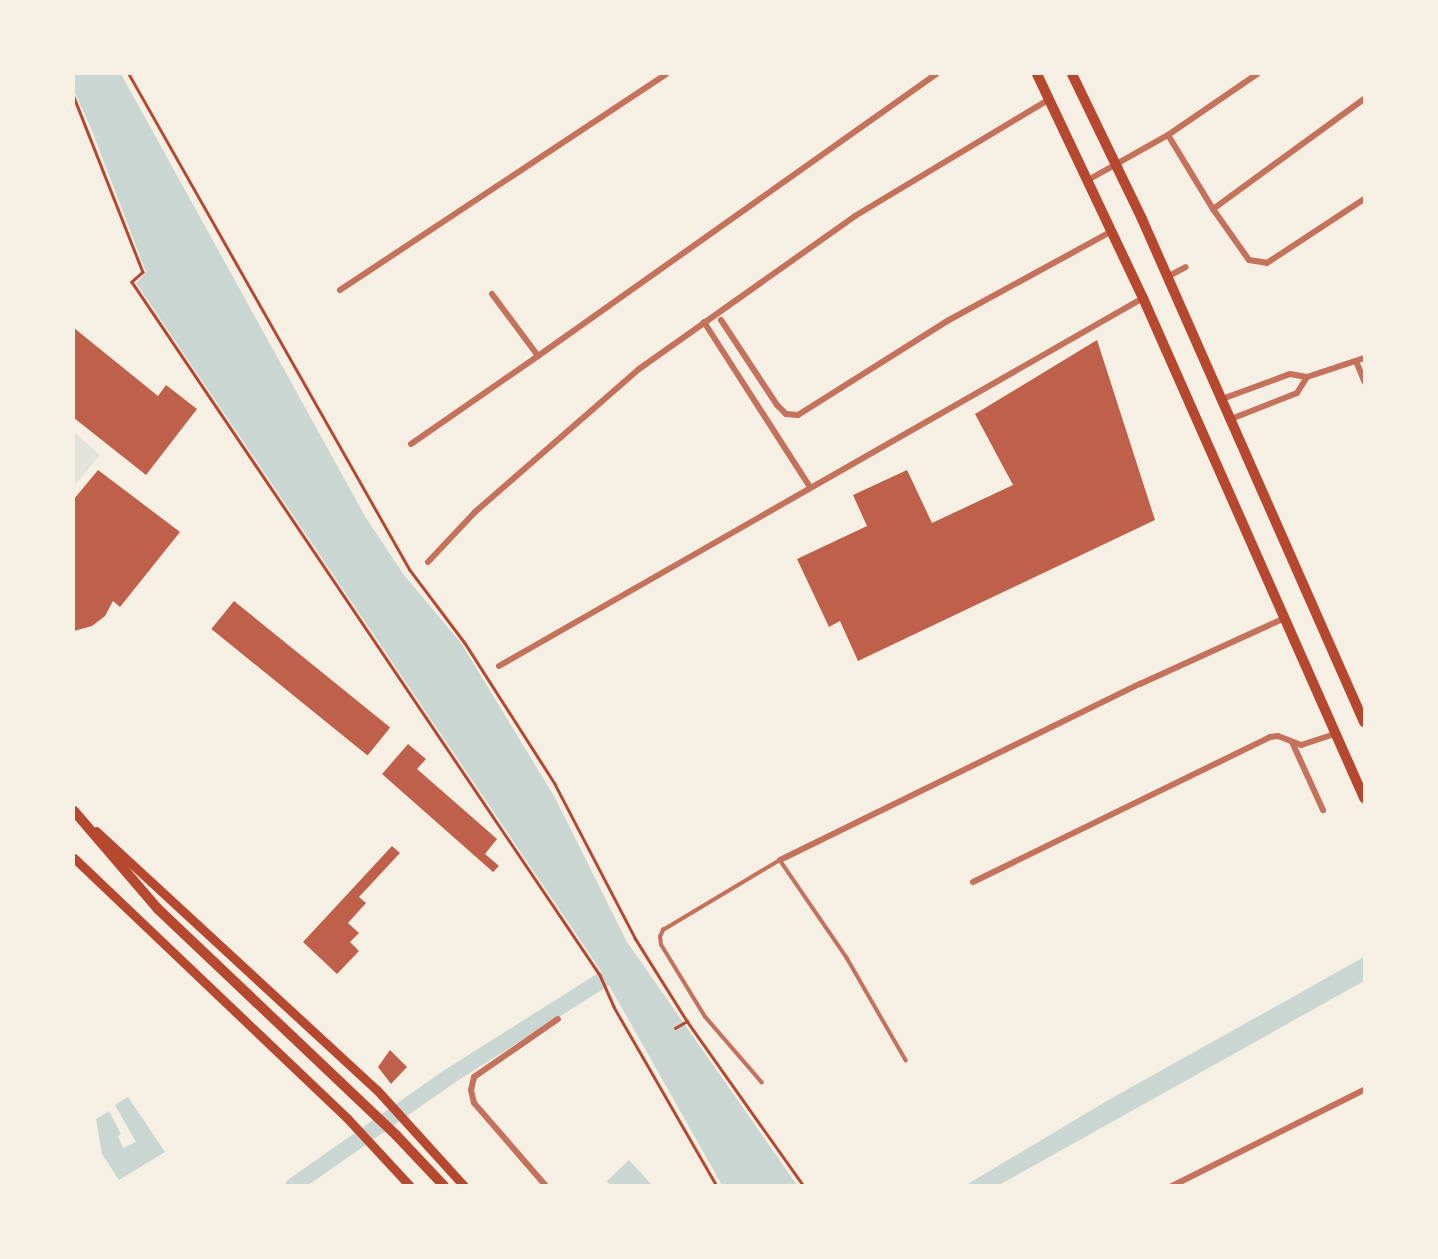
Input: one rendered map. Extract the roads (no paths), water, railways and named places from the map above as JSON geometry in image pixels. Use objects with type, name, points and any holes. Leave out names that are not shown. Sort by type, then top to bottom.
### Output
[{"type":"main road","points":[[1037,74],[1143,298],[1364,798]]},
{"type":"main road","points":[[1072,74],[1116,163],[1364,722]]},
{"type":"main road","points":[[74,811],[158,909],[444,1185]]},
{"type":"main road","points":[[74,811],[377,1090],[402,1114],[464,1185]]},
{"type":"main road","points":[[74,858],[347,1118],[410,1185]]},
{"type":"street","points":[[340,290],[666,74]]},
{"type":"street","points":[[411,444],[936,74]]},
{"type":"street","points":[[1088,180],[1168,135],[1256,74]]},
{"type":"street","points":[[428,562],[475,512],[629,377],[855,216],[1050,99]]},
{"type":"street","points":[[1213,209],[1364,99]]},
{"type":"street","points":[[1168,135],[1235,245],[1249,260],[1266,263],[1364,199]]},
{"type":"street","points":[[721,320],[777,405],[786,414],[798,415],[949,320],[1112,231]]},
{"type":"street","points":[[1167,277],[1186,267]]},
{"type":"street","points":[[492,294],[538,356]]},
{"type":"street","points":[[499,666],[1143,298]]},
{"type":"street","points":[[704,322],[810,487]]},
{"type":"street","points":[[1222,399],[1290,374],[1307,377],[1364,358]]},
{"type":"street","points":[[1356,361],[1364,380]]},
{"type":"street","points":[[1231,419],[1297,393],[1307,377]]},
{"type":"street","points":[[780,860],[1128,689],[1285,618]]},
{"type":"street","points":[[973,882],[1270,737],[1278,736],[1301,745],[1336,733]]},
{"type":"street","points":[[1292,741],[1323,810]]},
{"type":"street","points":[[546,1185],[474,1103],[471,1090],[474,1077],[558,1019]]},
{"type":"street","points":[[1172,1185],[1364,1090]]},
{"type":"lane","points":[[762,1083],[705,1017],[661,945],[660,937],[663,930],[780,860],[847,958],[906,1060]]},
{"type":"waterway","points":[[293,1186],[450,1076],[620,969]]}]
